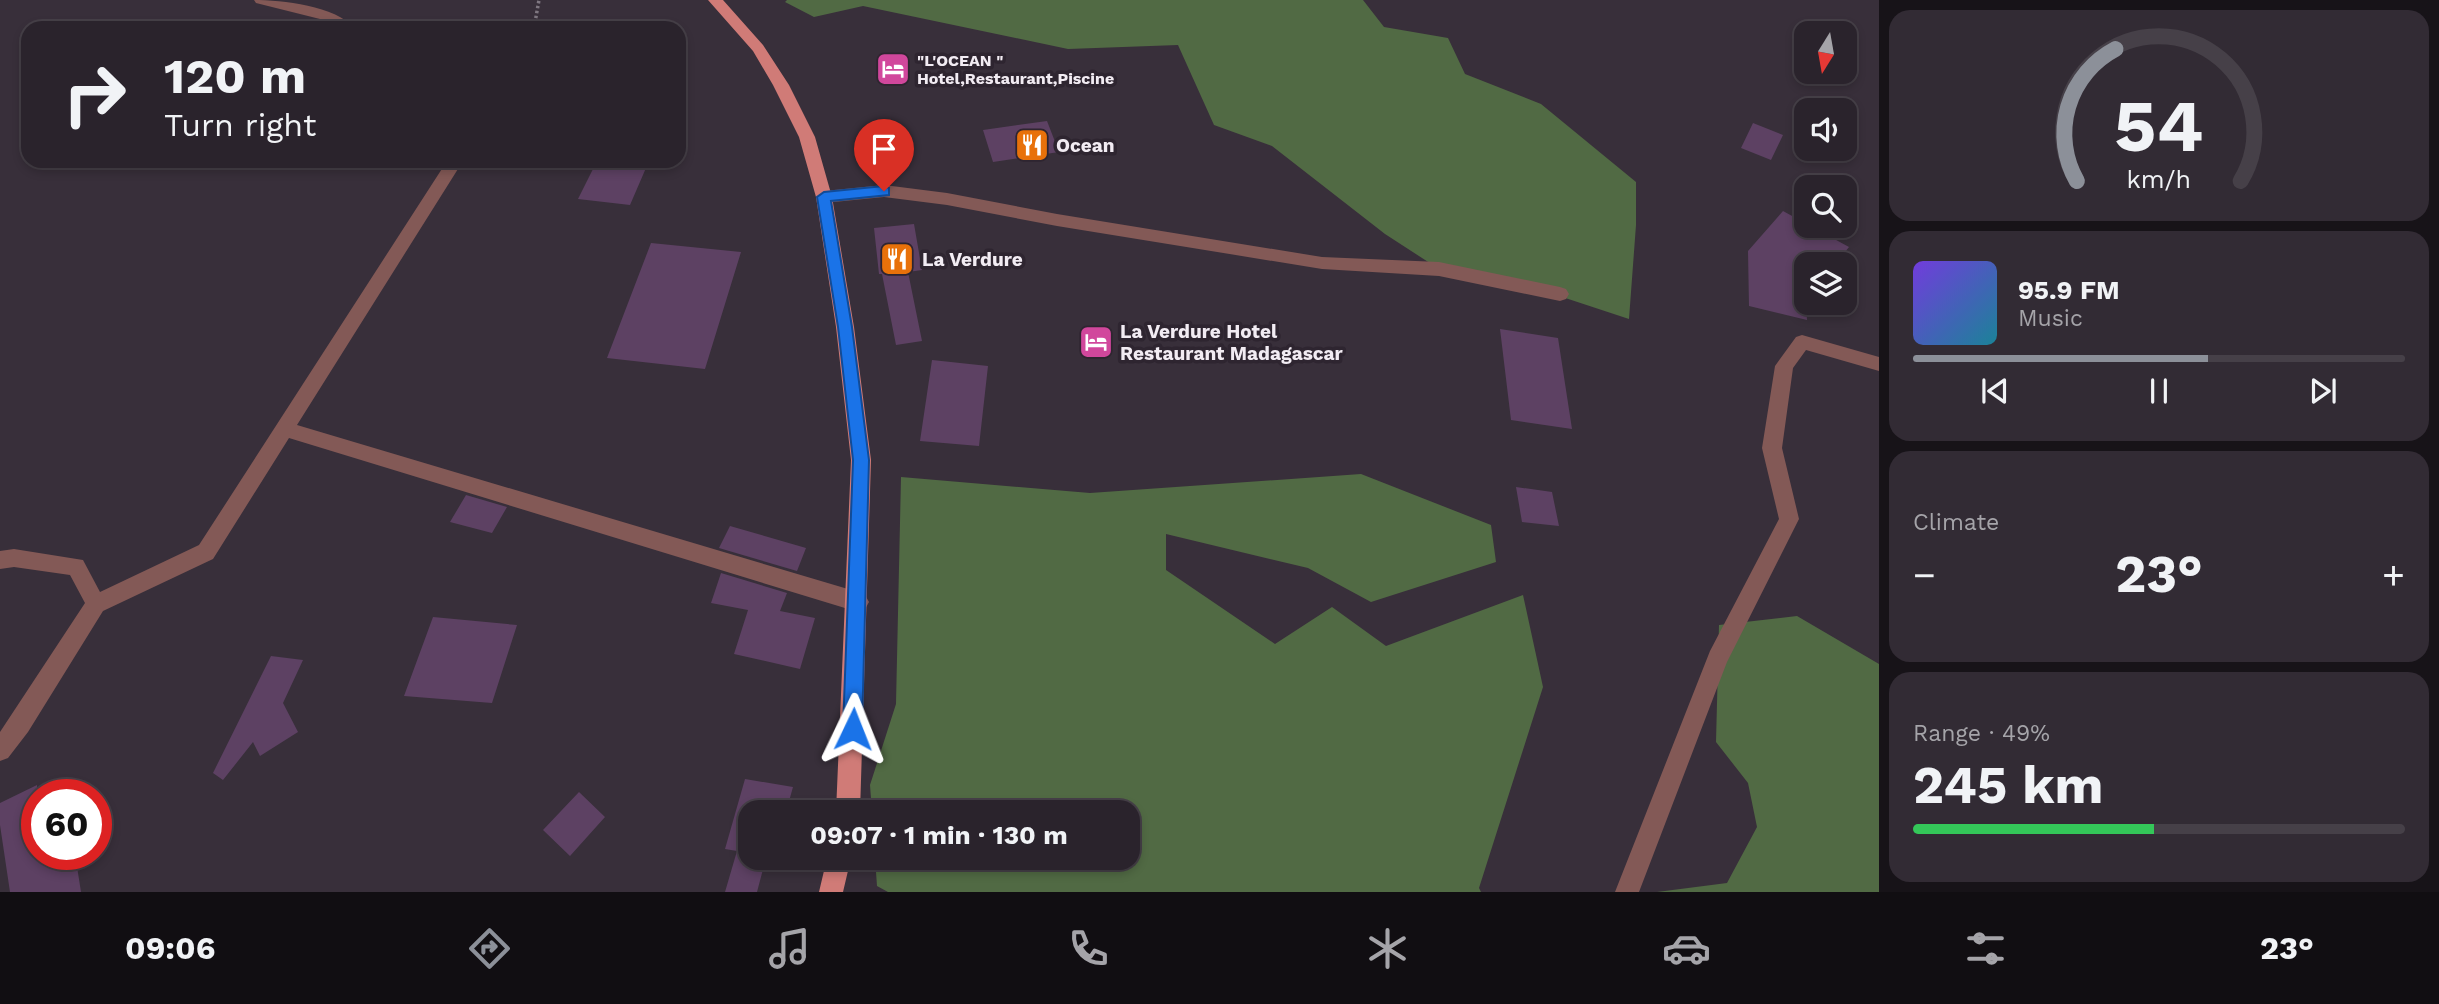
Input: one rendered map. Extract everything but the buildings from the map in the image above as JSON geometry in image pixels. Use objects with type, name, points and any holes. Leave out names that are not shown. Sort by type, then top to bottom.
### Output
[{"type":"main road","points":[[715,0],[758,48],[781,85],[807,138],[824,197],[845,327],[861,460],[858,601],[849,800]]},
{"type":"main road","points":[[831,892],[836,870]]},
{"type":"street","points":[[261,0],[337,21]]},
{"type":"street","points":[[0,750],[20,724],[96,604],[206,552],[451,168]]},
{"type":"street","points":[[824,197],[884,191],[947,199],[1057,220],[1309,261],[1440,269],[1560,294]]},
{"type":"street","points":[[1627,892],[1718,658],[1788,519],[1772,447],[1784,366],[1802,341],[1879,364]]},
{"type":"street","points":[[285,429],[858,601]]},
{"type":"street","points":[[0,560],[14,558],[76,567],[96,604]]},
{"type":"path","points":[[535,21],[538,0]]},
{"type":"green space","points":[[1363,0],[1384,27],[1448,38],[1465,74],[1541,104],[1636,182],[1636,225],[1629,319],[1538,289],[1439,269],[1385,234],[1272,146],[1214,125],[1178,45],[1068,49],[863,6],[814,17],[785,2]]},
{"type":"green space","points":[[1361,474],[1491,525],[1496,562],[1371,602],[1308,568],[1166,534],[1166,570],[1275,644],[1332,607],[1386,646],[1523,595],[1543,687],[1479,888],[1481,892],[888,892],[877,886],[876,870],[1140,870],[1140,800],[871,800],[870,785],[896,704],[901,477],[1090,493]]},
{"type":"green space","points":[[1797,616],[1879,664],[1879,892],[1657,892],[1727,883],[1757,827],[1748,783],[1716,742],[1719,625]]},
{"type":"place","name":"\"L'OCEAN \" Hotel,Restaurant,Piscine","points":[[893,69]]},
{"type":"place","name":"Ocean","points":[[1032,145]]},
{"type":"place","name":"La Verdure","points":[[897,259]]},
{"type":"place","name":"La Verdure Hotel Restaurant Madagascar","points":[[1096,342]]},
{"type":"route","points":[[853,729],[861,460],[845,327],[824,197],[884,191]]}]
